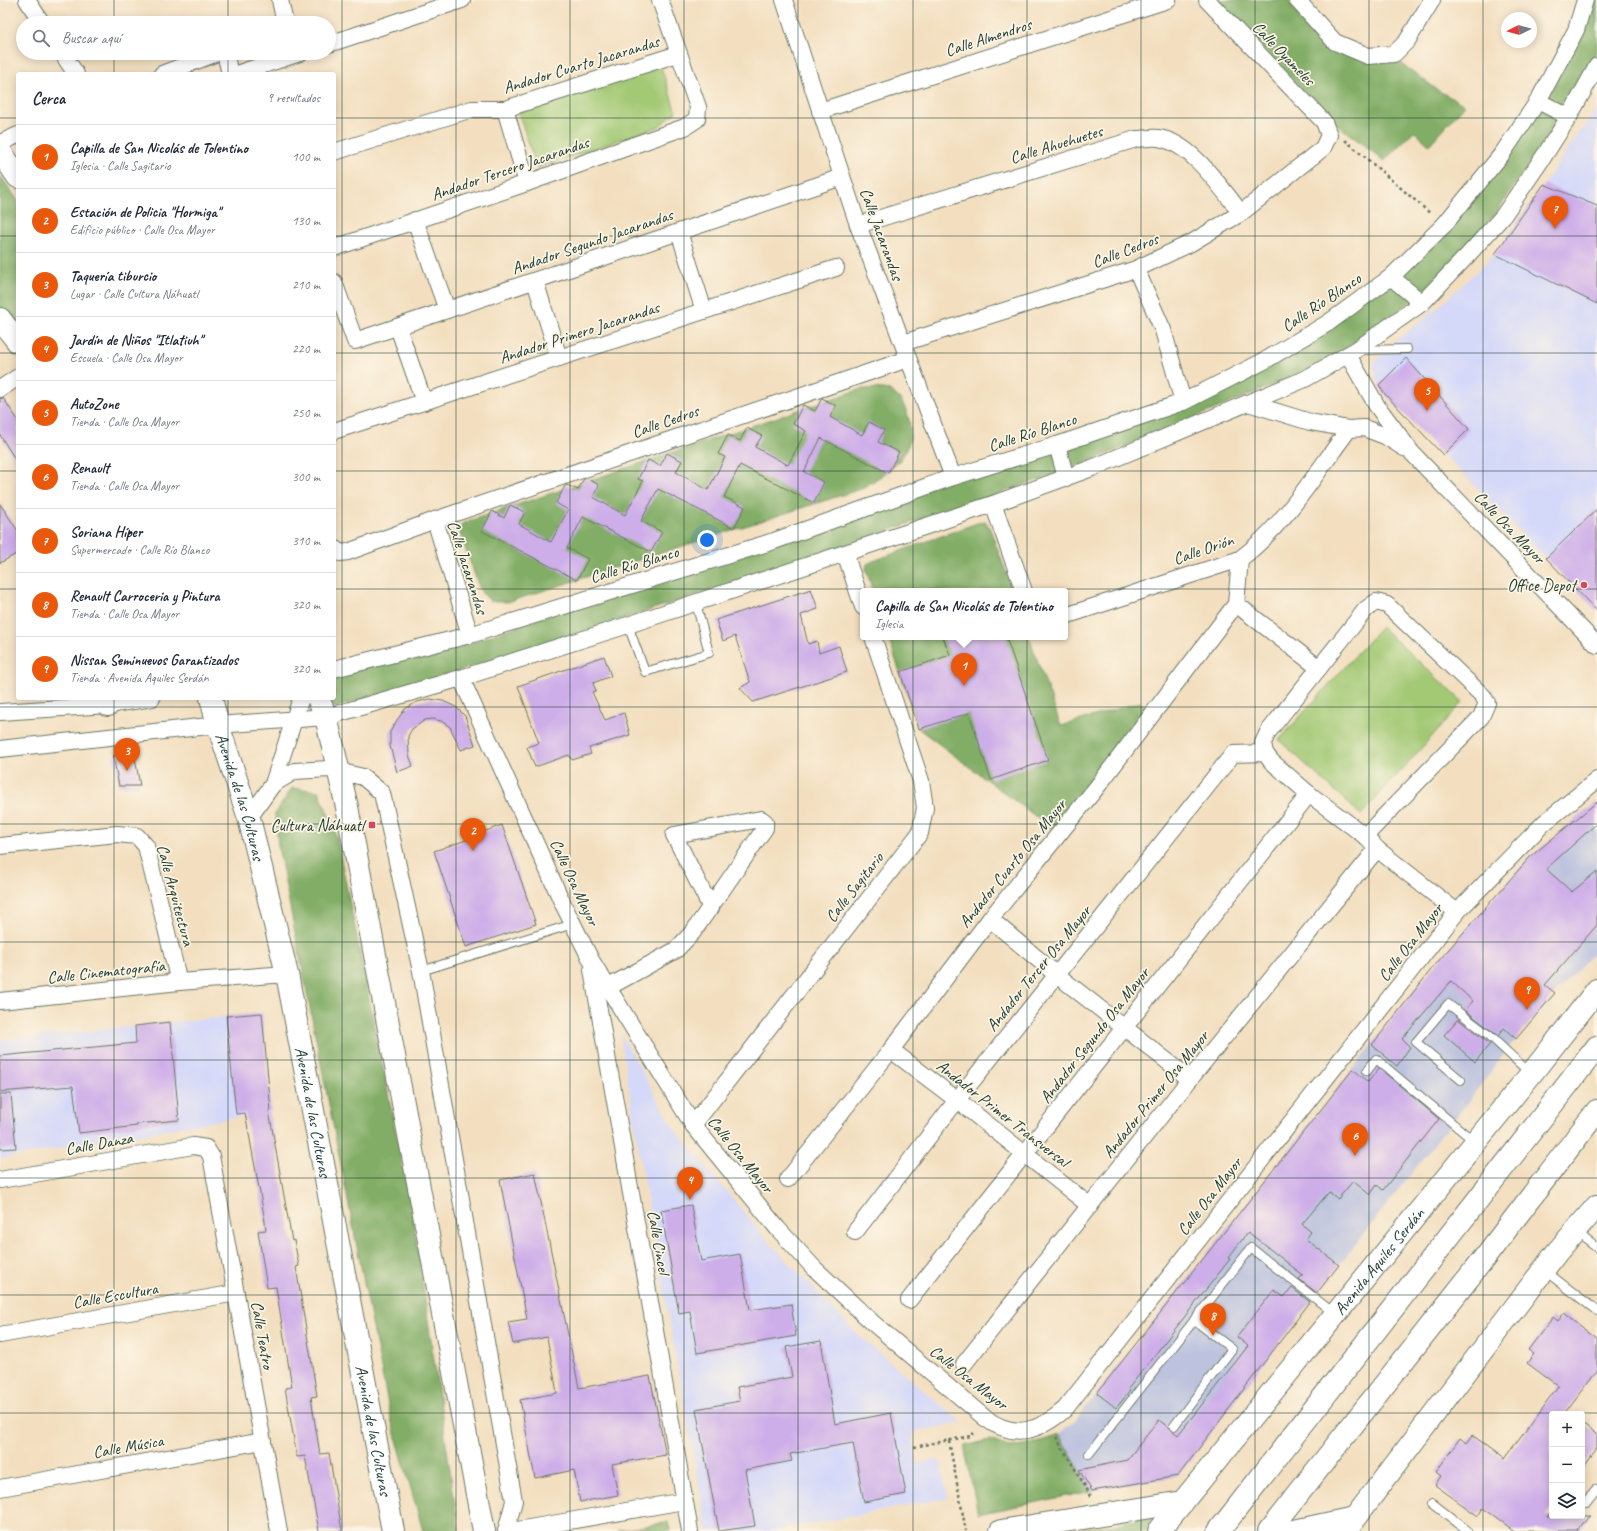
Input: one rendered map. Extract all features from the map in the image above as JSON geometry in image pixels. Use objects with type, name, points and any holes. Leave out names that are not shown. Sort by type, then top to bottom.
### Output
[{"type":"main road","points":[[0,151],[16,174]]},
{"type":"main road","points":[[0,319],[16,339]]},
{"type":"main road","name":"Avenida de las Culturas","points":[[212,700],[218,725],[249,818],[287,974],[393,1531]]},
{"type":"main road","points":[[322,708],[350,823],[484,1531]]},
{"type":"main road","name":"Avenida Aquiles Serdán","points":[[1159,1531],[1531,1074],[1597,990]]},
{"type":"main road","points":[[1219,1531],[1597,1047]]},
{"type":"main road","points":[[1269,1531],[1485,1257],[1597,1111]]},
{"type":"main road","points":[[1294,1531],[1350,1525],[1544,1269],[1597,1206]]},
{"type":"main road","points":[[1001,1531],[1183,1502]]},
{"type":"street","points":[[27,0],[37,16]]},
{"type":"street","points":[[280,0],[283,16]]},
{"type":"street","points":[[336,42],[462,0]]},
{"type":"street","points":[[660,0],[678,54]]},
{"type":"street","name":"Calle Jacarandas","points":[[784,0],[858,225],[953,477]]},
{"type":"street","name":"Calle Almendros","points":[[820,111],[1168,0]]},
{"type":"street","name":"Calle Oyameles","points":[[1207,0],[1327,129]]},
{"type":"street","points":[[1297,0],[1335,42],[1368,56],[1394,54],[1407,41],[1432,0]]},
{"type":"street","name":"Calle Río Blanco","points":[[336,669],[470,636],[774,541],[953,477],[1057,445],[1183,402],[1264,361],[1328,323],[1391,277],[1444,225],[1502,154],[1538,101],[1576,30],[1585,0]]},
{"type":"street","name":"Andador Cuarto Jacarandas","points":[[336,151],[472,109],[505,109],[678,54]]},
{"type":"street","name":"Andador Tercero Jacarandas","points":[[336,247],[527,183],[685,127],[697,119],[698,107],[678,54]]},
{"type":"street","points":[[67,60],[75,72]]},
{"type":"street","points":[[167,72],[199,60]]},
{"type":"street","points":[[227,60],[230,72]]},
{"type":"street","points":[[242,72],[279,60]]},
{"type":"street","points":[[0,749],[218,725],[293,719],[322,708],[461,678],[696,603],[993,504],[1066,478],[1305,379],[1352,352],[1422,303],[1467,256],[1503,216],[1569,117],[1597,66]]},
{"type":"street","points":[[1538,101],[1569,117]]},
{"type":"street","points":[[505,109],[527,183]]},
{"type":"street","name":"Calle Cedros","points":[[903,343],[1136,270],[1191,243],[1241,213],[1323,148],[1327,129]]},
{"type":"street","points":[[0,143],[16,136]]},
{"type":"street","name":"Calle Ahuehuetes","points":[[858,225],[1136,139],[1158,138],[1177,145],[1192,156],[1208,171],[1241,213]]},
{"type":"street","name":"Andador Segundo Jacarandas","points":[[336,288],[355,341],[842,177]]},
{"type":"street","points":[[415,220],[447,310]]},
{"type":"street","points":[[679,232],[704,311]]},
{"type":"street","name":"Andador Primero Jacarandas","points":[[336,430],[836,268]]},
{"type":"street","points":[[1136,270],[1163,330],[1183,402]]},
{"type":"street","points":[[1391,277],[1422,303]]},
{"type":"street","points":[[534,281],[559,358]]},
{"type":"street","points":[[398,327],[424,402]]},
{"type":"street","name":"Calle Osa Mayor","points":[[1352,352],[1377,406],[1412,453],[1597,645]]},
{"type":"street","name":"Calle Cedros","points":[[435,520],[908,359]]},
{"type":"street","points":[[0,389],[16,378]]},
{"type":"street","name":"Calle Osa Mayor","points":[[1248,403],[1310,422],[1349,429],[1364,428],[1385,436],[1412,453]]},
{"type":"street","name":"Calle Orión","points":[[1068,615],[1240,559],[1259,544],[1274,529],[1349,429]]},
{"type":"street","points":[[1057,445],[1066,478]]},
{"type":"street","points":[[993,504],[1023,588]]},
{"type":"street","name":"Calle Jacarandas","points":[[336,550],[340,553],[348,552],[435,520],[470,636]]},
{"type":"street","points":[[845,553],[860,597]]},
{"type":"street","points":[[1240,559],[1236,604],[1319,668]]},
{"type":"street","points":[[1365,836],[1481,717],[1487,703],[1483,696],[1387,605],[1376,602],[1366,609],[1268,732],[1263,743],[1265,753],[1271,761],[1309,794],[1365,836],[1377,849],[1457,912]]},
{"type":"street","name":"Andador Cuarto Osa Mayor","points":[[788,1179],[891,1050],[990,919],[1097,787],[1236,604]]},
{"type":"street","name":"Calle Sagitario","points":[[693,1125],[920,833],[925,808],[921,781],[874,640]]},
{"type":"street","name":"Calle Osa Mayor","points":[[461,678],[573,924],[591,960],[693,1125],[778,1229],[814,1268],[962,1400],[993,1424],[1020,1431],[1029,1431],[1048,1423],[1065,1409],[1457,912],[1544,822],[1597,780]]},
{"type":"street","points":[[0,712],[132,700]]},
{"type":"street","points":[[249,818],[273,784],[300,700]]},
{"type":"street","name":"Andador Tercer Osa Mayor","points":[[855,1232],[957,1100],[1233,754],[1265,753]]},
{"type":"street","points":[[273,784],[295,771],[314,769],[337,770],[364,777],[382,793],[421,971],[514,1501],[506,1531]]},
{"type":"street","name":"Andador Segundo Osa Mayor","points":[[909,1300],[1309,794]]},
{"type":"street","points":[[607,988],[676,950],[693,932],[711,908],[765,828],[765,822],[760,819],[674,835],[711,908]]},
{"type":"street","name":"Calle Arquitectura","points":[[0,846],[117,834],[137,836],[146,846],[179,982]]},
{"type":"street","name":"Andador Primer Osa Mayor","points":[[964,1364],[1190,1079],[1377,849]]},
{"type":"street","points":[[990,919],[1057,975],[1190,1079]]},
{"type":"street","name":"Calle Cincel","points":[[591,960],[690,1531]]},
{"type":"street","name":"Calle Cinematografía","points":[[0,1000],[179,982],[287,974]]},
{"type":"street","name":"Andador Primer Transversal","points":[[891,1050],[957,1100],[1090,1206]]},
{"type":"street","name":"Calle Danza","points":[[0,1180],[193,1146],[206,1148]]},
{"type":"street","name":"Calle Teatro","points":[[206,1148],[211,1156],[279,1531]]},
{"type":"street","name":"Calle Escultura","points":[[0,1335],[236,1293]]},
{"type":"street","name":"Calle Música","points":[[0,1488],[263,1441]]},
{"type":"street","points":[[512,1531],[684,1501]]},
{"type":"lane","points":[[1352,352],[1407,349]]},
{"type":"lane","points":[[628,625],[645,672],[709,654],[696,603]]},
{"type":"lane","points":[[421,971],[573,924]]},
{"type":"lane","points":[[1461,1080],[1416,1042],[1448,1004],[1490,1036],[1531,1074]]},
{"type":"lane","points":[[1366,1071],[1376,1059],[1475,1142]]},
{"type":"lane","points":[[1575,1231],[1597,1248]]},
{"type":"lane","points":[[1089,1454],[1251,1248],[1335,1315]]},
{"type":"lane","points":[[1544,1269],[1597,1311]]},
{"type":"lane","points":[[1174,1426],[1232,1349],[1194,1320]]},
{"type":"lane","points":[[1586,1502],[1597,1488]]},
{"type":"lane","points":[[1432,1503],[1468,1531]]},
{"type":"path","points":[[1327,129],[1444,225]]},
{"type":"path","points":[[1048,1423],[1102,1515]]},
{"type":"path","points":[[914,1447],[971,1436],[977,1429]]},
{"type":"path","points":[[949,1441],[966,1531]]},
{"type":"shaded area","points":[[1597,108],[1597,611],[1384,393],[1379,385],[1374,370],[1374,363],[1394,342],[1440,306],[1495,254]]},
{"type":"shaded area","points":[[1597,802],[1597,949],[1555,993],[1516,1039],[1339,1265],[1178,1476],[1092,1491],[1059,1435],[1075,1421],[1434,966],[1531,857]]},
{"type":"shaded area","points":[[262,1013],[271,1111],[0,1159],[0,1040]]},
{"type":"shaded area","points":[[620,1033],[676,1131],[768,1241],[857,1334],[962,1423],[912,1432],[917,1463],[940,1460],[948,1498],[773,1531],[707,1531],[640,1158]]},
{"type":"green space","points":[[1217,0],[1289,0],[1291,5],[1365,62],[1398,61],[1439,91],[1465,105],[1429,145],[1414,131],[1384,161],[1329,118]]},
{"type":"green space","points":[[1592,0],[1597,0],[1597,52],[1559,120],[1496,213],[1422,293],[1351,345],[1302,373],[1071,469],[694,596],[459,671],[334,708],[331,700],[336,700],[336,675],[472,642],[1266,367],[1449,229]]},
{"type":"green space","points":[[660,64],[676,112],[658,127],[537,168],[518,112]]},
{"type":"green space","points":[[0,175],[16,198],[16,330],[0,307]]},
{"type":"green space","points":[[861,389],[889,390],[898,397],[907,412],[910,439],[908,447],[900,460],[884,474],[861,489],[508,602],[490,601],[481,592],[459,531],[461,525],[466,522]]},
{"type":"green space","points":[[986,522],[990,529],[1012,588],[872,588],[866,570],[867,564],[977,523]]},
{"type":"green space","points":[[1381,627],[1463,702],[1361,815],[1279,740]]},
{"type":"green space","points":[[889,640],[1030,640],[1061,726],[1140,702],[1150,711],[1055,831],[919,729]]},
{"type":"green space","points":[[292,788],[319,791],[336,834],[413,1218],[459,1531],[423,1531],[391,1419],[278,846],[275,814]]},
{"type":"green space","points":[[1059,1435],[1092,1491],[978,1514],[964,1446],[990,1440],[1009,1447],[1031,1444]]},
{"type":"green space","points":[[1156,1517],[1145,1531],[1071,1531]]},
{"type":"green space","points":[[668,1522],[670,1531],[617,1531]]},
{"type":"building","points":[[1544,184],[1597,206],[1597,304],[1495,254]]},
{"type":"building","points":[[1406,358],[1469,429],[1443,455],[1384,393],[1379,385]]},
{"type":"building","points":[[0,398],[3,398],[16,417],[16,461],[0,435]]},
{"type":"building","points":[[822,398],[836,406],[830,417],[862,435],[869,422],[884,430],[878,442],[899,452],[888,473],[821,438],[804,472],[824,482],[814,503],[740,465],[724,497],[745,507],[734,528],[658,489],[641,521],[662,532],[651,552],[583,517],[567,548],[588,559],[577,580],[482,531],[492,511],[504,518],[510,505],[525,512],[519,524],[551,542],[568,510],[556,503],[565,486],[567,485],[578,490],[583,480],[586,478],[599,485],[593,497],[625,515],[643,481],[638,479],[648,460],[660,466],[667,453],[682,461],[676,472],[708,490],[725,457],[718,454],[728,435],[740,441],[747,428],[762,436],[755,447],[788,465],[806,431],[793,424],[803,405],[815,411]]},
{"type":"building","points":[[0,504],[16,528],[16,554],[0,563]]},
{"type":"building","name":"Office Depot","points":[[1597,509],[1597,611],[1546,558]]},
{"type":"building","points":[[811,589],[818,609],[801,615],[808,644],[817,641],[819,653],[839,646],[847,672],[753,702],[740,688],[750,682],[735,636],[723,641],[716,620]]},
{"type":"building","points":[[944,640],[1007,640],[1048,760],[991,780],[969,713],[919,729],[900,672],[950,655]]},
{"type":"building","points":[[604,656],[611,676],[593,683],[596,691],[592,692],[605,720],[624,713],[630,735],[589,748],[591,754],[572,760],[569,755],[535,767],[527,747],[539,743],[518,686]]},
{"type":"building","points":[[430,699],[443,701],[456,707],[465,716],[475,745],[461,750],[450,727],[441,721],[433,719],[425,720],[412,729],[408,736],[409,755],[413,766],[397,772],[390,746],[390,732],[405,709],[417,702]]},
{"type":"building","points":[[134,752],[140,786],[119,786],[113,756]]},
{"type":"building","points":[[1597,802],[1597,823],[1546,869],[1572,892],[1597,871],[1597,925],[1545,985],[1555,993],[1516,1039],[1504,1028],[1498,1036],[1465,1010],[1473,1001],[1451,981],[1402,1039],[1410,1047],[1397,1066],[1372,1045],[1434,966],[1530,857]]},
{"type":"building","points":[[502,825],[536,924],[466,947],[434,851],[481,835],[481,833]]},
{"type":"building","points":[[262,1013],[271,1111],[269,1111],[292,1241],[294,1240],[299,1266],[296,1267],[317,1396],[311,1397],[315,1424],[320,1454],[329,1453],[342,1531],[319,1531],[305,1456],[297,1457],[285,1388],[292,1387],[276,1287],[267,1288],[258,1231],[266,1230],[264,1215],[245,1113],[236,1114],[226,1016]]},
{"type":"building","points":[[1458,1019],[1490,1044],[1475,1062],[1444,1035]]},
{"type":"building","points":[[170,1022],[179,1120],[137,1124],[137,1126],[79,1133],[73,1086],[0,1092],[0,1056],[136,1043],[135,1026]]},
{"type":"building","points":[[1379,1068],[1439,1119],[1383,1190],[1377,1185],[1370,1195],[1353,1181],[1338,1199],[1329,1192],[1302,1224],[1311,1232],[1306,1239],[1339,1265],[1317,1293],[1299,1279],[1303,1275],[1248,1232],[1228,1258],[1230,1259],[1128,1389],[1130,1391],[1116,1408],[1097,1393],[1353,1069],[1368,1082]]},
{"type":"building","points":[[0,1094],[11,1094],[16,1148],[0,1149]]},
{"type":"building","points":[[535,1173],[579,1388],[650,1376],[666,1455],[612,1464],[618,1495],[580,1502],[574,1470],[535,1478],[520,1400],[557,1393],[547,1337],[513,1344],[508,1322],[527,1319],[500,1180]]},
{"type":"building","points":[[691,1205],[701,1261],[740,1254],[750,1310],[791,1304],[796,1336],[697,1353],[690,1311],[679,1313],[661,1210]]},
{"type":"building","points":[[1292,1288],[1310,1302],[1178,1476],[1092,1491],[1079,1470],[1127,1460],[1159,1420],[1178,1435],[1248,1346],[1237,1337],[1274,1290],[1284,1297]]},
{"type":"building","points":[[1564,1313],[1597,1338],[1597,1370],[1566,1411],[1549,1411],[1549,1512],[1546,1516],[1549,1516],[1549,1519],[1585,1519],[1585,1516],[1590,1516],[1579,1531],[1515,1531],[1483,1508],[1478,1516],[1435,1485],[1441,1476],[1436,1472],[1460,1438],[1466,1443],[1472,1435],[1505,1459],[1558,1386],[1527,1363],[1534,1354],[1528,1350],[1553,1317],[1558,1321]]},
{"type":"building","points":[[821,1341],[835,1424],[891,1413],[906,1494],[864,1502],[853,1443],[790,1454],[792,1461],[745,1470],[755,1526],[719,1531],[696,1409],[740,1401],[737,1387],[792,1377],[786,1347]]},
{"type":"building","points":[[1585,1426],[1597,1435],[1597,1447],[1585,1463]]},
{"type":"place","name":"Soriana Híper","points":[[1555,229]]},
{"type":"place","name":"AutoZone","points":[[1427,411]]},
{"type":"place","name":"Office Depot","points":[[1584,585]]},
{"type":"place","name":"Capilla de San Nicolás de Tolentino","points":[[964,686]]},
{"type":"place","name":"Taquería tiburcio","points":[[127,771]]},
{"type":"place","name":"Cultura Náhuatl","points":[[372,825]]},
{"type":"place","name":"Estación de Policia \"Hormiga\"","points":[[473,851]]},
{"type":"place","name":"Nissan Seminuevos Garantizados","points":[[1527,1010]]},
{"type":"place","name":"Renault","points":[[1355,1156]]},
{"type":"place","name":"Jardín de Niños \"Itlatiuh\"","points":[[690,1200]]},
{"type":"place","name":"Renault Carroceria y Pintura","points":[[1213,1336]]}]
